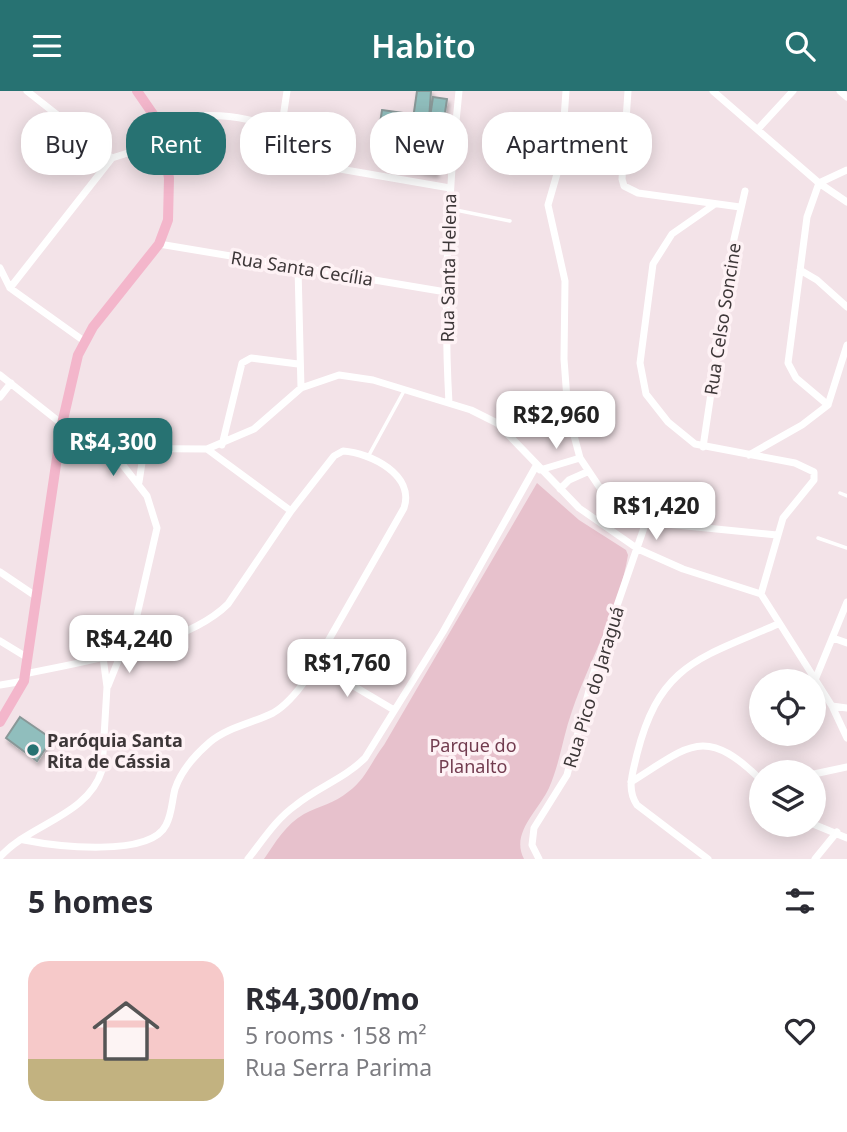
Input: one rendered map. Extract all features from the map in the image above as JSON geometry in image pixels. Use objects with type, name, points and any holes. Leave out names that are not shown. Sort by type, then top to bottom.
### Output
[{"type":"main road","points":[[137,91],[151,112]]},
{"type":"main road","points":[[0,722],[25,677],[72,373],[84,341],[159,244],[168,220],[170,196],[168,175]]},
{"type":"street","points":[[27,91],[54,112]]},
{"type":"street","points":[[284,112],[287,91]]},
{"type":"street","name":"Rua Santa Helena","points":[[449,403],[446,292],[450,188],[459,91]]},
{"type":"street","points":[[566,91],[565,132],[549,198],[548,216],[565,281],[564,359],[568,413],[580,458],[606,497],[646,522],[778,534]]},
{"type":"street","points":[[628,91],[622,179],[624,186],[638,193],[740,207]]},
{"type":"street","points":[[712,91],[820,183],[847,202]]},
{"type":"street","points":[[725,91],[726,103]]},
{"type":"street","points":[[758,129],[793,91]]},
{"type":"street","points":[[839,91],[847,97]]},
{"type":"street","points":[[112,157],[126,153]]},
{"type":"street","points":[[828,405],[796,378],[789,368],[807,217],[820,183],[847,170]]},
{"type":"street","points":[[356,172],[450,188]]},
{"type":"street","points":[[10,288],[98,175]]},
{"type":"street","name":"Rua Celso Soncine","points":[[703,447],[740,207],[745,191]]},
{"type":"street","points":[[715,204],[671,234],[658,252],[650,280],[640,363],[646,394],[654,406],[688,440],[703,447],[795,463],[814,472],[814,480],[788,511],[778,534],[761,594]]},
{"type":"street","name":"Rua Santa Cecília","points":[[159,244],[446,292]]},
{"type":"street","points":[[0,268],[10,288],[84,341]]},
{"type":"street","points":[[298,268],[300,387]]},
{"type":"street","points":[[800,270],[817,280],[847,307]]},
{"type":"street","points":[[748,455],[802,425],[828,405],[847,345]]},
{"type":"street","points":[[222,445],[242,363],[251,358],[298,363]]},
{"type":"street","points":[[0,375],[62,424]]},
{"type":"street","points":[[59,447],[111,450],[207,449],[222,445],[254,429],[300,387],[339,375],[449,403],[497,423],[579,507],[638,549],[684,569],[761,594],[808,669]]},
{"type":"street","points":[[0,397],[11,383]]},
{"type":"street","points":[[207,449],[291,510]]},
{"type":"street","points":[[107,687],[133,634],[157,528],[152,506],[139,482],[126,472],[111,450]]},
{"type":"street","points":[[139,482],[144,450]]},
{"type":"street","points":[[0,685],[149,646],[160,639],[201,626],[218,615],[291,510],[334,456],[343,451],[368,458],[395,473],[407,491],[404,508],[296,694],[275,712],[226,732],[198,753],[176,786],[167,823],[161,833],[141,844],[73,846],[24,840]]},
{"type":"street","points":[[248,859],[275,824],[296,804],[358,765],[443,632],[538,468],[580,458]]},
{"type":"street","points":[[560,489],[569,480],[587,472]]},
{"type":"street","name":"Rua Pico do Jaraguá","points":[[539,859],[531,845],[534,828],[567,775],[593,675],[646,522]]},
{"type":"street","points":[[0,572],[37,597]]},
{"type":"street","points":[[820,669],[847,602]]},
{"type":"street","points":[[708,859],[637,805],[631,796],[630,783],[654,709],[678,672],[697,660],[778,624]]},
{"type":"street","points":[[133,634],[160,639]]},
{"type":"street","points":[[833,638],[847,643]]},
{"type":"street","points":[[0,641],[28,658]]},
{"type":"street","points":[[0,857],[76,804],[98,783],[102,770],[107,687],[103,657]]},
{"type":"street","points":[[315,663],[394,711]]},
{"type":"street","points":[[826,697],[847,738]]},
{"type":"street","points":[[832,706],[847,708]]},
{"type":"street","points":[[630,783],[685,748],[700,743],[718,747],[749,770]]},
{"type":"street","points":[[826,771],[847,767]]},
{"type":"street","points":[[826,828],[847,838]]},
{"type":"street","points":[[815,859],[837,832]]},
{"type":"lane","points":[[449,208],[510,221]]},
{"type":"lane","points":[[368,458],[405,390]]},
{"type":"lane","points":[[840,493],[847,496]]},
{"type":"lane","points":[[818,538],[847,548]]},
{"type":"green space","name":"Parque do Planalto","points":[[537,483],[579,520],[626,550],[628,555],[611,615],[572,711],[553,779],[523,831],[521,849],[524,859],[264,859],[292,823],[304,814],[343,796],[364,776]]},
{"type":"building","points":[[417,91],[431,91],[430,112],[414,112]]},
{"type":"building","points":[[433,97],[447,99],[445,112],[431,112]]},
{"type":"building","name":"Paróquia Santa Rita de Cássia","points":[[20,717],[52,739],[37,761],[6,738]]},
{"type":"place","name":"Paróquia Santa Rita de Cássia","points":[[33,750]]}]
